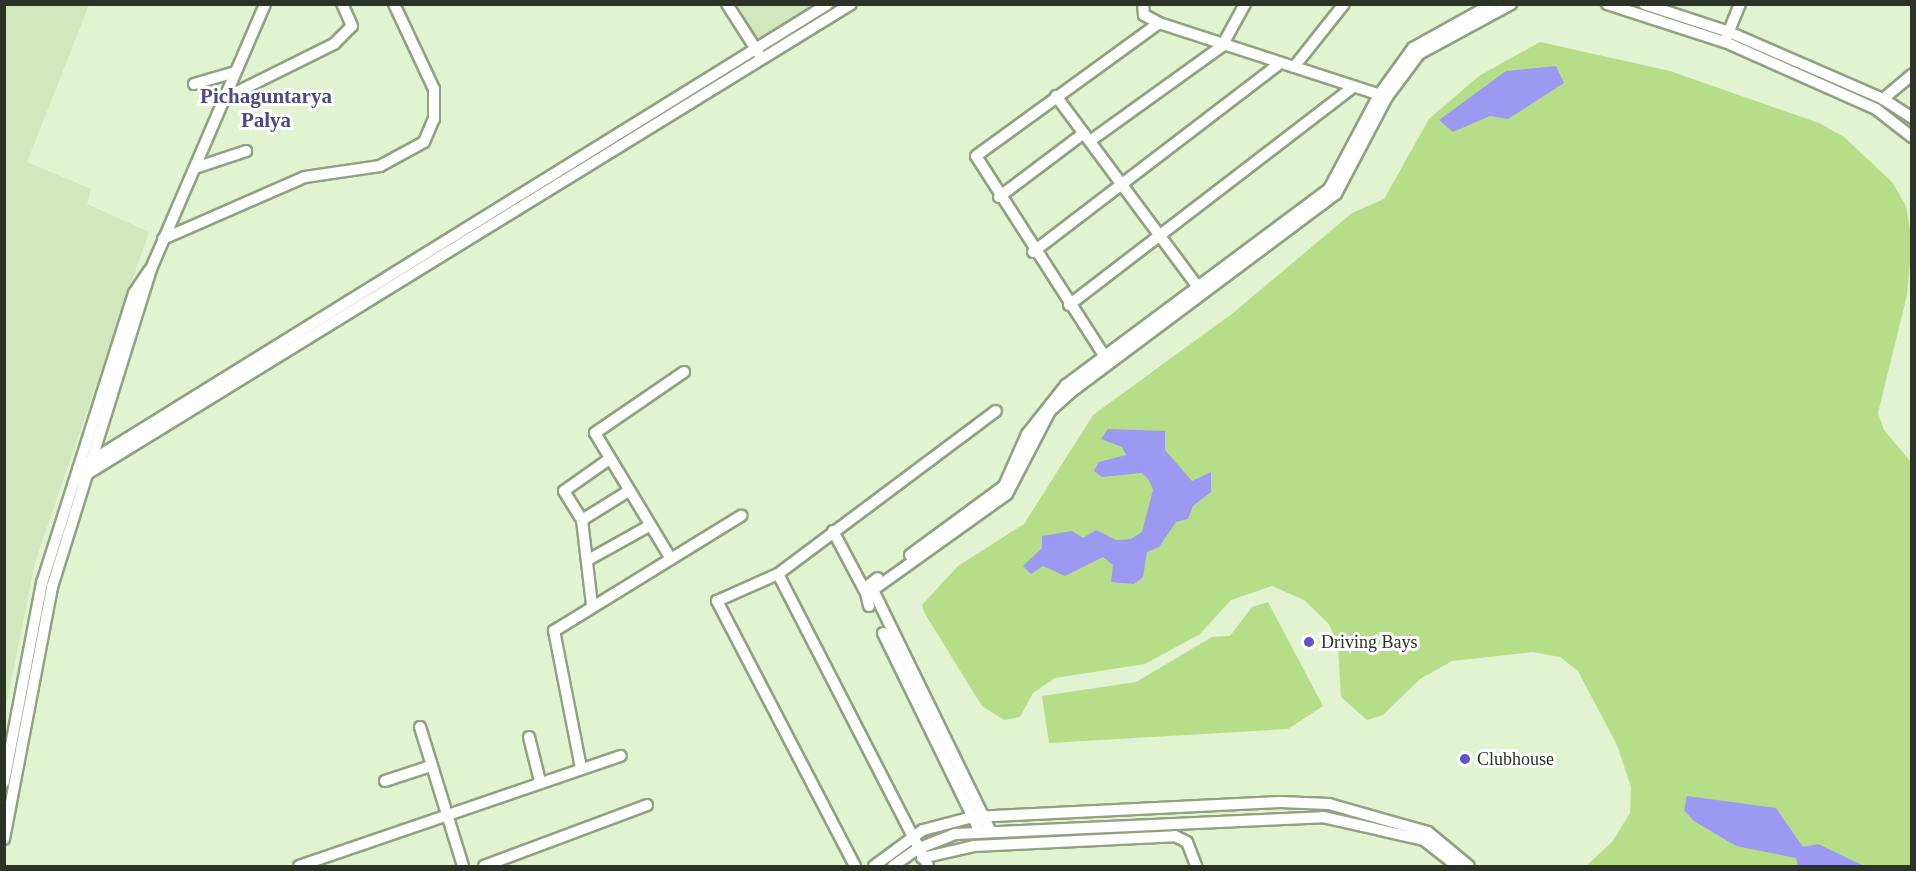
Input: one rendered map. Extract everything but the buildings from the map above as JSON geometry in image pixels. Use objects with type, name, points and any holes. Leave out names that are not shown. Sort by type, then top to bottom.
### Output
[{"type":"street","points":[[225,98],[334,44],[352,26],[342,4]]},
{"type":"street","points":[[164,238],[305,177],[380,166],[424,142],[434,119],[434,89],[394,4]]},
{"type":"street","points":[[727,4],[753,50],[766,59]]},
{"type":"street","points":[[78,469],[828,4]]},
{"type":"street","points":[[74,482],[766,59],[852,4]]},
{"type":"street","points":[[1143,4],[1144,15],[1159,23],[1278,65],[1294,67],[1383,96]]},
{"type":"street","points":[[999,197],[1222,46],[1245,4]]},
{"type":"street","points":[[1294,67],[1344,4]]},
{"type":"street","points":[[869,591],[1007,494],[1050,411],[1107,359],[1336,194],[1383,96],[1418,44],[1492,4]]},
{"type":"street","points":[[1383,96],[1433,43],[1511,4]]},
{"type":"street","points":[[1607,4],[1727,37],[1876,109],[1911,138]]},
{"type":"street","points":[[1644,4],[1883,99],[1911,118]]},
{"type":"street","points":[[1727,37],[1740,4]]},
{"type":"street","points":[[4,839],[37,651],[151,268],[264,6]]},
{"type":"street","points":[[1107,359],[1033,252],[976,156],[1159,23]]},
{"type":"street","points":[[1033,252],[1278,65]]},
{"type":"street","points":[[194,84],[236,72]]},
{"type":"street","points":[[1883,99],[1911,75]]},
{"type":"street","points":[[1069,305],[1354,86]]},
{"type":"street","points":[[1056,96],[1201,291]]},
{"type":"street","points":[[195,168],[246,152]]},
{"type":"street","points":[[4,782],[42,583],[134,293],[151,268]]},
{"type":"street","points":[[671,559],[608,460],[596,431],[684,372]]},
{"type":"street","points":[[855,867],[718,604],[718,597],[778,574],[996,411]]},
{"type":"street","points":[[592,605],[582,520],[565,489],[608,460]]},
{"type":"street","points":[[582,520],[627,492]]},
{"type":"street","points":[[581,768],[553,638],[554,632],[592,605],[741,516]]},
{"type":"street","points":[[588,560],[649,526]]},
{"type":"street","points":[[836,529],[869,591],[985,832]]},
{"type":"street","points":[[778,574],[922,858]]},
{"type":"street","points":[[420,727],[463,867]]},
{"type":"street","points":[[529,737],[540,781]]},
{"type":"street","points":[[299,867],[449,819],[540,781],[621,756]]},
{"type":"street","points":[[385,781],[431,766]]},
{"type":"street","points":[[874,867],[910,838],[940,823],[978,817],[1329,804],[1428,832],[1469,867]]},
{"type":"street","points":[[484,867],[646,805]]},
{"type":"street","points":[[1211,807],[1213,822]]},
{"type":"street","points":[[922,858],[955,834],[1213,822],[1347,820],[1424,840],[1451,865]]},
{"type":"street","points":[[893,867],[974,846],[1175,836],[1187,842],[1196,867]]},
{"type":"shaded area","points":[[5,4],[89,5],[27,162],[91,189],[87,204],[149,232],[35,562],[5,711]]},
{"type":"shaded area","points":[[733,5],[813,5],[756,45]]},
{"type":"shaded area","points":[[1556,66],[1564,83],[1508,119],[1490,116],[1453,132],[1439,120],[1506,71]]},
{"type":"shaded area","points":[[1108,429],[1165,431],[1165,450],[1192,481],[1211,472],[1211,492],[1193,506],[1188,519],[1176,522],[1159,547],[1147,552],[1143,577],[1134,584],[1111,582],[1113,565],[1103,557],[1065,576],[1043,566],[1031,574],[1023,566],[1042,548],[1042,536],[1072,531],[1083,538],[1096,530],[1116,540],[1131,539],[1142,532],[1153,490],[1149,480],[1142,473],[1102,477],[1094,471],[1099,462],[1126,455],[1122,447],[1101,439]]},
{"type":"shaded area","points":[[1687,796],[1776,808],[1803,847],[1818,844],[1864,866],[1798,866],[1796,858],[1736,846],[1694,821],[1684,810]]},
{"type":"green space","points":[[1540,42],[1670,71],[1819,123],[1844,137],[1892,182],[1906,206],[1912,241],[1907,295],[1878,413],[1884,430],[1911,462],[1911,866],[1586,866],[1612,842],[1630,813],[1631,787],[1617,745],[1578,671],[1560,657],[1532,652],[1452,661],[1420,679],[1383,715],[1367,720],[1341,697],[1338,647],[1329,624],[1304,600],[1272,586],[1231,600],[1200,634],[1145,664],[1055,678],[1033,693],[1020,717],[1004,720],[982,706],[925,614],[922,605],[958,566],[1024,524],[1093,415],[1233,313],[1352,213],[1384,199],[1429,119],[1479,76]]},
{"type":"green space","points":[[1268,602],[1323,706],[1288,729],[1049,743],[1042,696],[1136,682],[1212,637],[1230,636],[1252,607]]},
{"type":"place","name":"Driving Bays","points":[[1309,642]]},
{"type":"place","name":"Clubhouse","points":[[1465,759]]},
{"type":"district","name":"Pichaguntarya Palya","points":[[266,108]]}]
